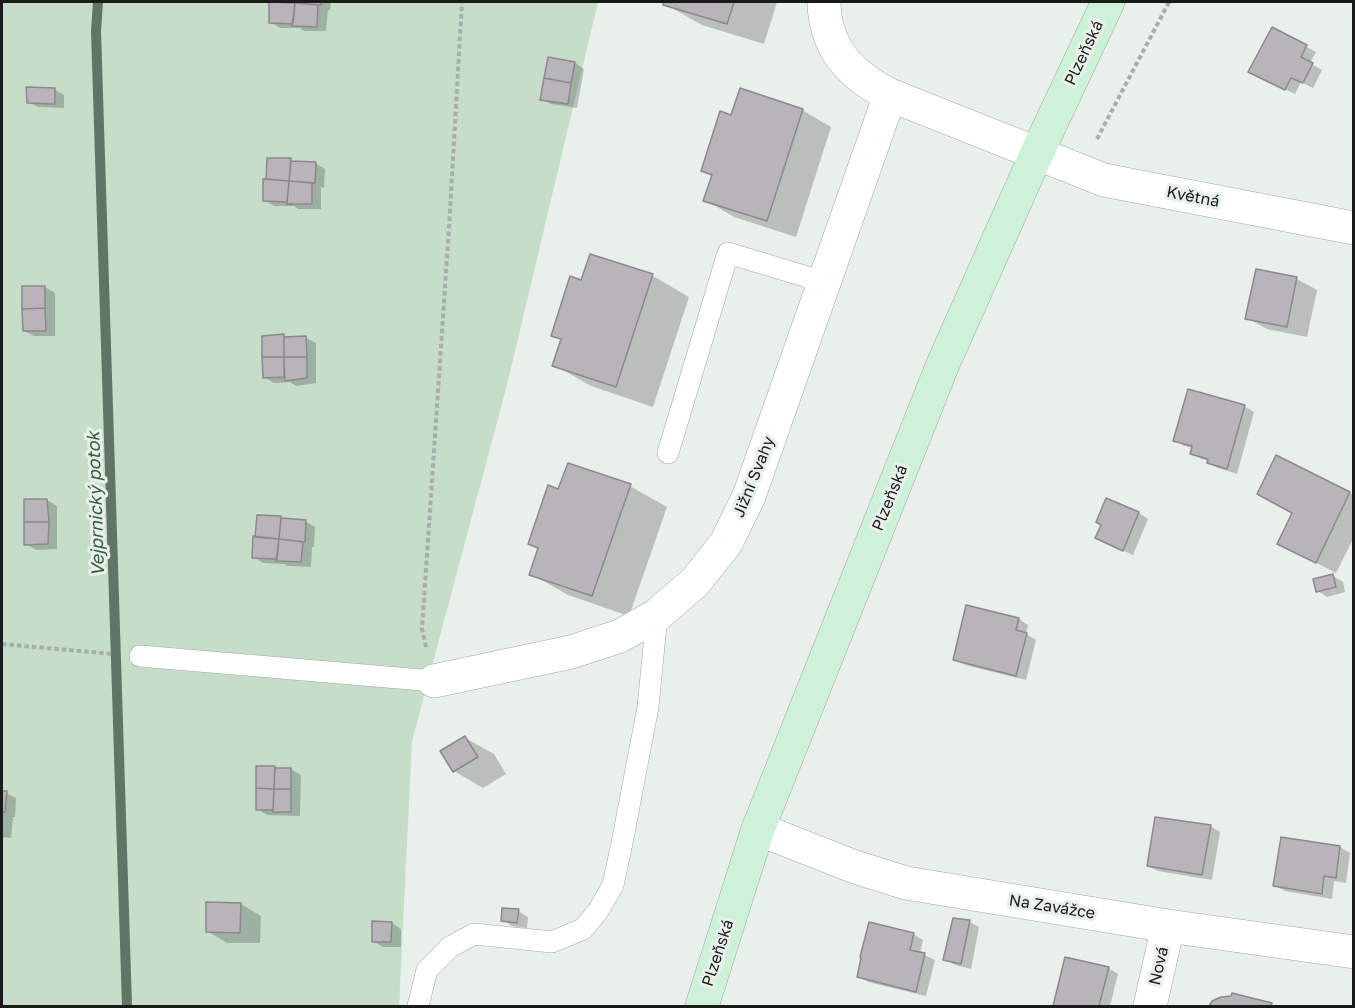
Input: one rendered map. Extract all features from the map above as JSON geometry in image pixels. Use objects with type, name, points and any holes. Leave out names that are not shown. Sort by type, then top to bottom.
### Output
[{"type":"main road","name":"Plzeňská","points":[[702,1006],[758,829],[944,364],[1037,153],[1108,2]]},
{"type":"street","points":[[824,2],[830,35],[845,62],[871,86],[1037,153]]},
{"type":"street","name":"Jižní Svahy","points":[[434,681],[571,652],[620,636],[657,615],[694,582],[726,543],[749,496],[890,95]]},
{"type":"street","name":"Květná","points":[[1037,153],[1104,180],[1353,228]]},
{"type":"street","name":"Na Zavážce","points":[[758,829],[855,867],[906,883],[1168,926],[1353,952]]},
{"type":"street","name":"Nová","points":[[1150,1006],[1168,926]]},
{"type":"lane","points":[[668,453],[728,254],[824,282]]},
{"type":"lane","points":[[418,1006],[427,970],[450,947],[474,934],[552,942],[583,929],[598,911],[613,885],[622,843],[648,707],[657,615]]},
{"type":"lane","points":[[140,656],[434,681]]},
{"type":"path","points":[[434,681],[422,629],[462,2]]},
{"type":"path","points":[[1089,174],[1101,153],[1095,144],[1169,2]]},
{"type":"path","points":[[2,644],[94,652]]},
{"type":"green space","points":[[2,2],[598,2],[507,385],[412,741],[399,1006],[2,1006]]},
{"type":"building","points":[[269,2],[295,3],[293,24],[269,23]]},
{"type":"building","points":[[321,2],[321,5],[295,3]]},
{"type":"building","points":[[664,2],[734,2],[727,24],[663,5]]},
{"type":"building","points":[[295,3],[318,5],[317,27],[292,26]]},
{"type":"building","points":[[1272,27],[1307,45],[1301,57],[1313,63],[1303,83],[1291,78],[1285,90],[1248,72]]},
{"type":"building","points":[[548,57],[575,62],[571,83],[544,78]]},
{"type":"building","points":[[544,78],[571,83],[568,104],[540,100]]},
{"type":"building","points":[[26,87],[55,88],[55,104],[27,103]]},
{"type":"building","points":[[740,88],[803,109],[767,221],[703,201],[712,175],[701,171],[720,111],[731,115]]},
{"type":"building","points":[[267,158],[291,158],[289,181],[266,179]]},
{"type":"building","points":[[291,161],[316,162],[315,183],[289,181]]},
{"type":"building","points":[[263,179],[289,181],[287,202],[263,201]]},
{"type":"building","points":[[289,181],[312,183],[312,204],[287,204]]},
{"type":"building","points":[[590,254],[653,274],[616,387],[552,366],[561,339],[551,336],[570,276],[581,280]]},
{"type":"building","points":[[1256,269],[1297,277],[1287,327],[1245,319]]},
{"type":"building","points":[[22,286],[45,286],[45,308],[22,309]]},
{"type":"building","points":[[45,308],[46,331],[23,331],[22,309]]},
{"type":"building","points":[[284,334],[284,357],[262,357],[262,336]]},
{"type":"building","points":[[306,336],[307,357],[284,357],[284,337]]},
{"type":"building","points":[[262,357],[284,357],[284,377],[263,378]]},
{"type":"building","points":[[284,357],[307,357],[307,378],[285,381]]},
{"type":"building","points":[[1188,389],[1245,405],[1227,469],[1207,463],[1208,459],[1190,454],[1192,446],[1173,441]]},
{"type":"building","points":[[1276,455],[1350,492],[1316,563],[1277,544],[1292,513],[1257,494]]},
{"type":"building","points":[[568,463],[631,484],[592,596],[529,575],[538,548],[528,544],[548,485],[558,489]]},
{"type":"building","points":[[1106,498],[1139,512],[1123,551],[1095,538],[1101,525],[1096,522]]},
{"type":"building","points":[[24,499],[47,499],[49,522],[24,522]]},
{"type":"building","points":[[257,515],[281,516],[279,539],[255,537]]},
{"type":"building","points":[[281,518],[306,520],[305,542],[279,539]]},
{"type":"building","points":[[24,522],[49,522],[48,544],[24,545]]},
{"type":"building","points":[[253,536],[279,539],[277,559],[252,558]]},
{"type":"building","points":[[279,539],[303,542],[301,562],[276,561]]},
{"type":"building","points":[[1333,574],[1336,587],[1316,592],[1313,579]]},
{"type":"building","points":[[966,605],[1019,618],[1016,630],[1027,633],[1016,676],[953,660]]},
{"type":"building","points":[[465,736],[478,757],[453,772],[440,751]]},
{"type":"building","points":[[256,766],[275,766],[274,789],[256,788]]},
{"type":"building","points":[[275,768],[291,768],[291,789],[274,789]]},
{"type":"building","points":[[256,788],[274,789],[273,810],[256,810]]},
{"type":"building","points":[[274,789],[291,789],[291,812],[273,812]]},
{"type":"building","points":[[2,791],[7,791],[5,812],[2,812]]},
{"type":"building","points":[[1155,817],[1211,825],[1202,875],[1147,866]]},
{"type":"building","points":[[1281,837],[1340,846],[1336,878],[1324,876],[1322,894],[1273,886]]},
{"type":"building","points":[[206,902],[241,903],[240,933],[206,932]]},
{"type":"building","points":[[502,908],[519,909],[517,923],[501,921]]},
{"type":"building","points":[[953,918],[970,920],[961,964],[943,960]]},
{"type":"building","points":[[372,921],[392,922],[391,942],[372,942]]},
{"type":"building","points":[[869,922],[914,933],[910,950],[925,953],[916,992],[857,977]]},
{"type":"building","points":[[1065,957],[1109,967],[1099,1006],[1053,1006]]},
{"type":"building","points":[[1232,993],[1272,1003],[1271,1006],[1209,1006],[1212,1001],[1231,996]]},
{"type":"waterway","name":"Vejprnický potok","points":[[98,2],[96,31],[127,1006]]}]
